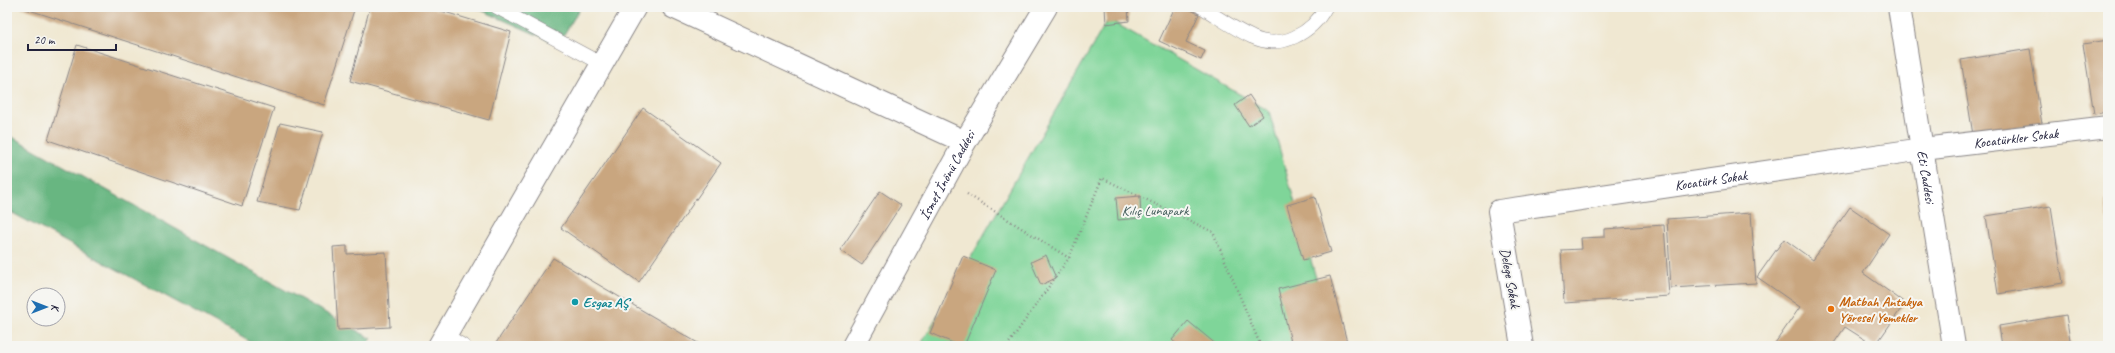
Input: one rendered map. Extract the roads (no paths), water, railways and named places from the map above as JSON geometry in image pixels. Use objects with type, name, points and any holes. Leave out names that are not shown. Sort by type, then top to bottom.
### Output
[{"type":"street","points":[[450,342],[602,64],[635,7]]},
{"type":"street","points":[[673,7],[965,142]]},
{"type":"street","name":"İsmet İnönü Caddesi","points":[[853,346],[965,142],[1046,7]]},
{"type":"street","name":"Eti Caddesi","points":[[1899,7],[1954,346]]},
{"type":"street","name":"Kocatürkler Sokak","points":[[1923,149],[2108,127]]},
{"type":"street","name":"Kocatürk Sokak","points":[[1499,211],[1923,149]]},
{"type":"street","name":"Delege Sokak","points":[[1499,211],[1522,346]]},
{"type":"lane","points":[[496,7],[602,64]]},
{"type":"lane","points":[[1201,7],[1253,38],[1278,43],[1301,35],[1320,19],[1326,7]]},
{"type":"place","name":"Esgaz AŞ","points":[[575,302]]},
{"type":"place","name":"Matbah Antakya Yöresel Yemekler","points":[[1831,309]]},
{"type":"park label","name":"Kılıç Lunapark","points":[[1155,210]]}]
